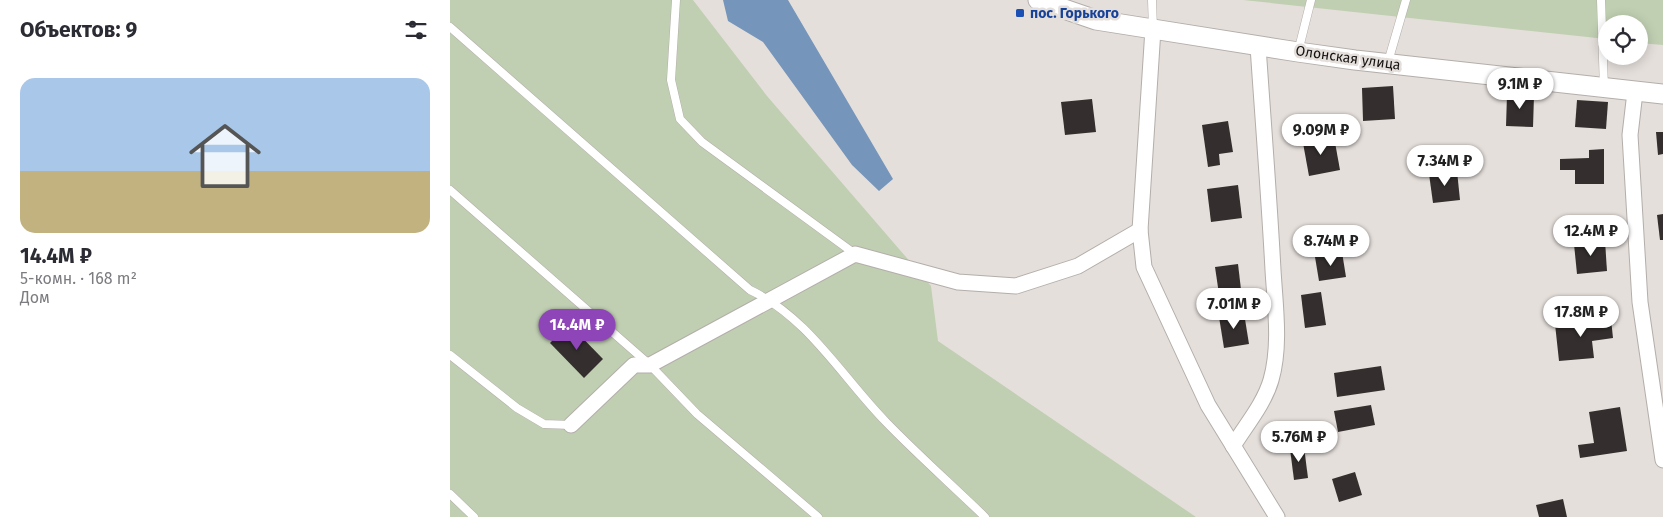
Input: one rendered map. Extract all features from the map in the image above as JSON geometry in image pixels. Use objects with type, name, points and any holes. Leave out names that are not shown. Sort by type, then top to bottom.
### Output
[{"type":"street","name":"Олонская улица","points":[[1038,0],[1096,20],[1258,46],[1387,64],[1663,94]]},
{"type":"street","points":[[1153,29],[1140,230],[1144,267],[1208,405],[1277,517]]},
{"type":"street","points":[[1233,446],[1262,400],[1271,380],[1277,329],[1258,46]]},
{"type":"street","points":[[1635,92],[1630,136],[1640,302],[1663,460]]},
{"type":"street","points":[[571,425],[634,365],[650,366],[855,254],[958,282],[1016,286],[1078,266],[1140,230]]},
{"type":"lane","points":[[676,0],[671,80],[680,119],[702,142],[855,254]]},
{"type":"lane","points":[[1152,0],[1153,29]]},
{"type":"lane","points":[[1298,52],[1311,0]]},
{"type":"lane","points":[[1387,64],[1406,0]]},
{"type":"lane","points":[[1601,0],[1604,89]]},
{"type":"lane","points":[[450,27],[750,290],[770,299],[796,320],[885,421],[985,517]]},
{"type":"lane","points":[[450,190],[650,366],[697,414],[818,517]]},
{"type":"lane","points":[[450,355],[517,408],[544,424],[571,425]]},
{"type":"lane","points":[[450,494],[474,517]]},
{"type":"green space","points":[[450,0],[693,0],[767,96],[931,286],[938,341],[1196,517],[450,517]]},
{"type":"green space","points":[[1243,0],[1663,0],[1663,45],[1648,44],[1648,15],[1598,15],[1598,38]]},
{"type":"water","points":[[723,0],[788,0],[893,179],[879,191],[852,165],[763,42],[728,21]]},
{"type":"building","points":[[1393,86],[1395,119],[1363,121],[1362,88]]},
{"type":"building","points":[[1507,94],[1534,95],[1533,127],[1506,126]]},
{"type":"building","points":[[1092,99],[1096,132],[1065,135],[1061,102]]},
{"type":"building","points":[[1577,100],[1608,102],[1606,129],[1575,127]]},
{"type":"building","points":[[1228,121],[1233,152],[1219,154],[1220,165],[1208,167],[1202,125]]},
{"type":"building","points":[[1656,132],[1663,132],[1663,154],[1658,155]]},
{"type":"building","points":[[1334,137],[1340,170],[1309,176],[1303,143]]},
{"type":"building","points":[[1604,149],[1604,184],[1575,184],[1575,170],[1560,170],[1560,159],[1589,158],[1589,150]]},
{"type":"building","points":[[1457,171],[1460,200],[1433,203],[1429,174]]},
{"type":"building","points":[[1238,185],[1242,218],[1211,222],[1207,189]]},
{"type":"building","points":[[1663,214],[1663,240],[1660,240],[1657,215]]},
{"type":"building","points":[[1605,241],[1607,271],[1577,274],[1574,244]]},
{"type":"building","points":[[1342,252],[1346,277],[1319,281],[1315,257]]},
{"type":"building","points":[[1238,264],[1242,298],[1220,301],[1215,267]]},
{"type":"building","points":[[1321,292],[1326,325],[1305,328],[1301,295]]},
{"type":"building","points":[[1244,313],[1249,344],[1224,348],[1219,317]]},
{"type":"building","points":[[1611,319],[1613,338],[1592,341],[1594,358],[1559,361],[1555,324]]},
{"type":"building","points":[[569,324],[603,359],[584,378],[550,343]]},
{"type":"building","points":[[1381,366],[1385,390],[1337,397],[1334,373]]},
{"type":"building","points":[[1371,405],[1375,425],[1338,432],[1334,411]]},
{"type":"building","points":[[1620,407],[1627,451],[1580,458],[1578,445],[1594,443],[1589,412]]},
{"type":"building","points":[[1304,447],[1308,478],[1294,480],[1290,449]]},
{"type":"building","points":[[1355,472],[1362,495],[1339,502],[1332,479]]},
{"type":"building","points":[[1563,499],[1567,517],[1539,517],[1536,505]]},
{"type":"place","name":"пос. Горького","points":[[1020,13]]}]
